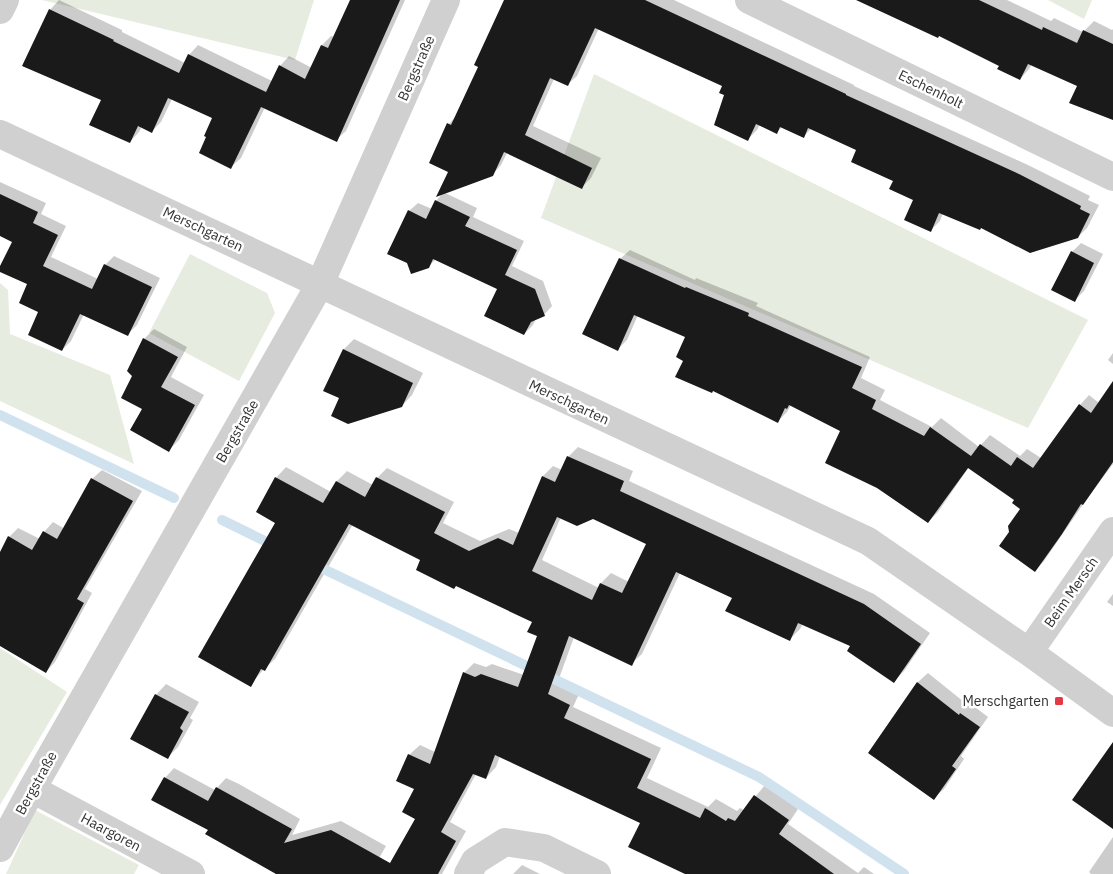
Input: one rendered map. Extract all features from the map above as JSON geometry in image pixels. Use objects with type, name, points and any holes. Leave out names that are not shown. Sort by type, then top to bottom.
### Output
[{"type":"street","points":[[0,10],[5,0]]},
{"type":"street","name":"Bergstraße","points":[[0,848],[320,284],[446,0]]},
{"type":"street","name":"Eschenholt","points":[[749,0],[1113,177]]},
{"type":"street","name":"Merschgarten","points":[[0,134],[868,541],[1029,652],[1113,713]]},
{"type":"street","name":"Beim Mersch","points":[[1029,652],[1113,531]]},
{"type":"street","name":"Haargoren","points":[[32,790],[191,874]]},
{"type":"street","points":[[468,874],[475,861],[505,842],[544,848],[597,874]]},
{"type":"shaded area","points":[[42,0],[314,0],[295,60]]},
{"type":"shaded area","points":[[1048,0],[1092,0],[1084,19]]},
{"type":"shaded area","points":[[594,74],[1088,320],[1028,428],[541,218]]},
{"type":"shaded area","points":[[190,254],[267,293],[275,313],[239,381],[149,333]]},
{"type":"shaded area","points":[[0,283],[8,290],[10,334],[110,375],[134,464],[0,401]]},
{"type":"shaded area","points":[[0,648],[67,692],[0,805]]},
{"type":"shaded area","points":[[35,810],[139,865],[134,874],[6,874]]},
{"type":"building","points":[[350,0],[400,0],[337,142],[261,107],[231,169],[199,153],[212,118],[168,98],[152,133],[138,126],[130,143],[89,125],[101,100],[22,66],[49,9],[179,73],[188,54],[266,92],[279,65],[305,79],[321,45],[328,48]]},
{"type":"building","points":[[504,0],[645,0],[1019,174],[1081,206],[1080,209],[1090,214],[1078,238],[1030,253],[981,228],[980,230],[939,213],[931,232],[904,220],[913,200],[889,189],[893,181],[851,162],[856,150],[808,128],[804,138],[780,127],[777,134],[756,124],[748,141],[714,125],[724,95],[719,93],[722,86],[595,28],[568,86],[550,78],[525,135],[592,168],[582,189],[504,152],[493,176],[436,197],[448,172],[429,163],[447,123],[451,125],[478,67],[474,65]]},
{"type":"building","points":[[856,0],[979,0],[1042,30],[1043,27],[1077,43],[1083,30],[1113,44],[1113,120],[1069,103],[1077,86],[1028,64],[1020,80],[997,69],[999,66],[939,36],[938,38]]},
{"type":"building","points":[[0,194],[38,212],[33,223],[58,235],[43,266],[92,289],[104,264],[152,287],[128,336],[80,314],[62,351],[28,335],[38,312],[19,303],[27,284],[0,272],[0,266],[12,242],[0,236]]},
{"type":"building","points":[[435,200],[470,217],[465,226],[517,250],[505,275],[535,289],[545,316],[531,322],[524,335],[484,316],[497,289],[433,259],[429,268],[411,274],[407,263],[387,254],[408,210],[426,219]]},
{"type":"building","points":[[1071,251],[1094,263],[1075,302],[1051,290]]},
{"type":"building","points":[[619,258],[685,288],[749,313],[748,316],[862,367],[852,388],[876,400],[872,409],[924,436],[930,427],[971,456],[980,444],[1011,466],[1017,457],[1033,468],[1079,404],[1091,413],[1113,381],[1113,462],[1083,505],[1081,504],[1035,572],[999,546],[1009,532],[1008,526],[1020,509],[1012,503],[1014,500],[968,468],[928,523],[877,488],[825,463],[840,431],[789,405],[787,409],[785,408],[778,423],[713,391],[712,393],[675,377],[683,361],[676,357],[685,337],[634,315],[618,351],[582,334]]},
{"type":"building","points":[[143,338],[178,357],[161,387],[195,405],[169,452],[130,430],[142,409],[121,398],[132,376],[127,371]]},
{"type":"building","points":[[343,349],[413,383],[402,407],[348,424],[331,416],[339,398],[323,391]]},
{"type":"building","points":[[567,456],[624,481],[620,491],[864,604],[921,644],[894,683],[847,651],[850,646],[798,623],[790,641],[725,611],[732,598],[676,572],[632,666],[569,636],[548,694],[570,705],[564,718],[651,759],[637,788],[700,818],[705,808],[726,821],[728,818],[735,821],[754,795],[789,820],[779,834],[834,874],[685,874],[628,847],[640,823],[495,755],[486,779],[473,774],[441,832],[456,841],[438,874],[276,874],[205,834],[208,830],[151,800],[164,777],[208,801],[216,787],[292,829],[284,843],[331,830],[390,863],[415,819],[402,812],[414,789],[396,781],[408,754],[430,764],[463,672],[475,677],[481,674],[518,687],[537,636],[527,632],[532,622],[456,586],[454,589],[416,570],[420,560],[349,524],[265,671],[261,669],[251,687],[198,657],[275,523],[256,512],[275,477],[323,503],[336,481],[365,497],[376,477],[445,512],[434,533],[469,551],[498,538],[513,545],[542,476],[555,482]],"holes":[[[557,517],[577,526],[593,519],[646,544],[622,593],[600,583],[592,600],[532,571]]]},
{"type":"building","points":[[91,478],[133,501],[77,599],[84,603],[46,673],[0,646],[0,552],[8,536],[32,550],[43,531],[57,539]]},
{"type":"building","points":[[917,682],[959,715],[960,713],[980,727],[952,766],[956,769],[934,800],[868,753]]},
{"type":"building","points":[[155,694],[189,712],[180,728],[183,731],[168,759],[130,739]]},
{"type":"building","points":[[1113,742],[1113,829],[1072,800]]},
{"type":"waterway","points":[[0,415],[174,498]]},
{"type":"waterway","points":[[222,520],[277,547]]},
{"type":"waterway","points":[[313,564],[759,777],[904,874]]},
{"type":"place","name":"Merschgarten","points":[[1059,701]]}]
